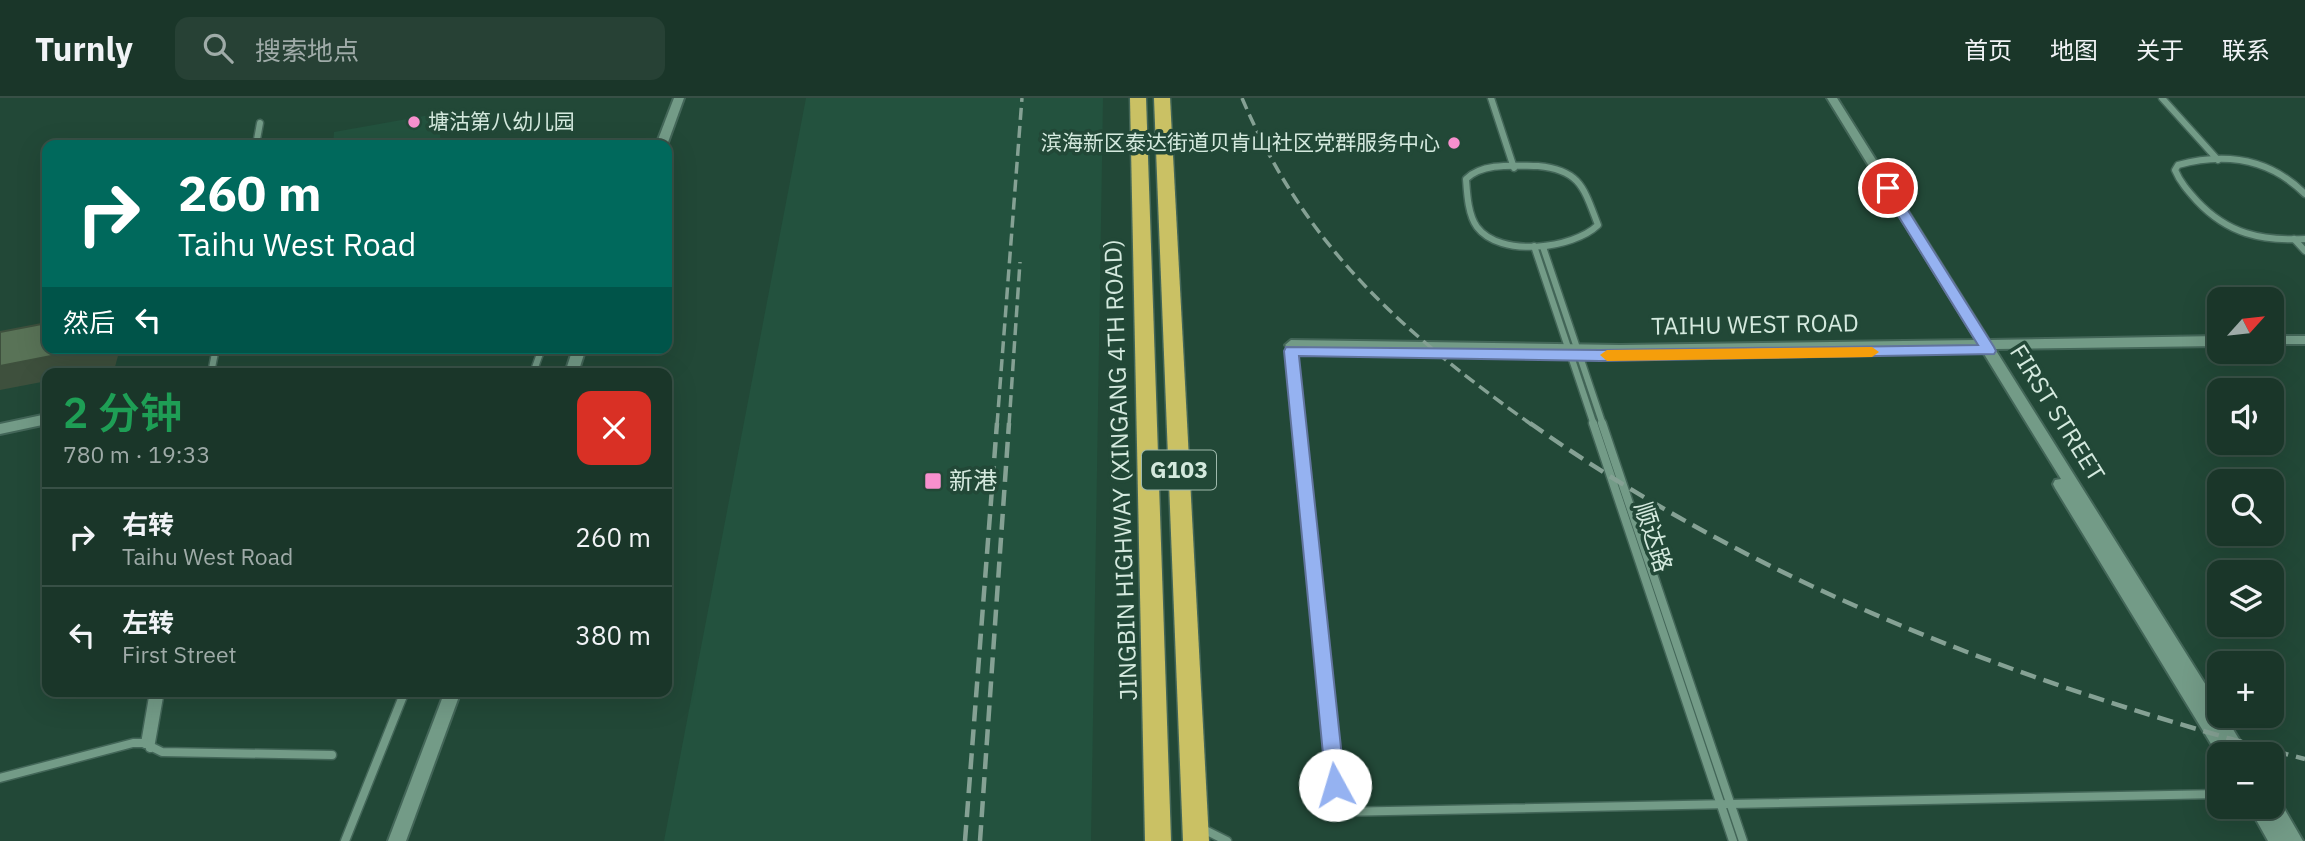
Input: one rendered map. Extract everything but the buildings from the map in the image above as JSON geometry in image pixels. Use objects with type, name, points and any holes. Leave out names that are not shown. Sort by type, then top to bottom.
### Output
[{"type":"highway","name":"JINGBIN HIGHWAY (XINGANG 4TH ROAD)","points":[[1138,98],[1158,841]]},
{"type":"highway","name":"G103","points":[[1162,98],[1196,833]]},
{"type":"main road","points":[[663,140],[679,98]]},
{"type":"main road","name":"FIRST STREET","points":[[1823,98],[2233,742]]},
{"type":"main road","name":"FIRST STREET","points":[[1832,98],[2218,742]]},
{"type":"main road","points":[[2284,340],[2305,340]]},
{"type":"main road","name":"TAIHU WEST ROAD","points":[[1982,348],[2207,341]]},
{"type":"main road","points":[[2284,346],[2305,345]]},
{"type":"main road","name":"TAIHU WEST ROAD","points":[[1291,348],[1575,352],[2207,347]]},
{"type":"main road","points":[[0,427],[42,417]]},
{"type":"main road","points":[[397,841],[451,697]]},
{"type":"main road","points":[[2265,819],[2278,841]]},
{"type":"main road","points":[[2281,819],[2294,841]]},
{"type":"street","points":[[1491,98],[1514,168]]},
{"type":"street","points":[[2162,98],[2218,160]]},
{"type":"street","points":[[255,140],[258,124]]},
{"type":"street","points":[[2305,194],[2288,177],[2270,167],[2218,160],[2178,165],[2175,170],[2176,176],[2211,217],[2226,228],[2250,236],[2305,239]]},
{"type":"street","points":[[1488,168],[1514,168],[1555,168],[1580,183],[1598,225],[1593,233],[1582,240],[1544,247],[1492,238],[1477,228],[1466,179],[1472,173],[1488,168]]},
{"type":"street","points":[[2294,239],[2305,251]]},
{"type":"street","name":"顺达路","points":[[1534,246],[1575,352]]},
{"type":"street","name":"顺达路","points":[[1544,247],[1575,352],[1726,805],[1742,841]]},
{"type":"street","points":[[1291,348],[1338,812],[2207,794]]},
{"type":"street","points":[[147,746],[153,697]]},
{"type":"street","points":[[147,746],[159,697]]},
{"type":"street","points":[[345,841],[403,697]]},
{"type":"street","points":[[0,778],[134,743],[162,752],[332,755]]},
{"type":"street","name":"顺达路","points":[[1726,805],[1733,841]]},
{"type":"street","points":[[1196,833],[1227,841]]},
{"type":"shaded area","points":[[806,98],[1103,98],[1091,841],[664,841]]},
{"type":"shaded area","name":"塘沽第八幼儿园","points":[[441,113],[440,140],[333,140],[334,132]]},
{"type":"railway","points":[[997,425],[1022,98]]},
{"type":"railway","points":[[1242,98],[1267,151],[1296,199],[1327,243],[1362,283],[1441,356],[1532,425]]},
{"type":"railway","points":[[1009,425],[1020,262]]},
{"type":"railway","points":[[965,841],[997,423]]},
{"type":"railway","points":[[980,841],[1009,423]]},
{"type":"railway","points":[[1530,423],[1619,482],[1711,535],[1805,583],[1902,626],[2000,665],[2101,699],[2202,731],[2305,759]]},
{"type":"slow traffic","points":[[1607,355],[1872,352]]},
{"type":"place","name":"塘沽第八幼儿园","points":[[414,122]]},
{"type":"place","name":"滨海新区泰达街道贝肯山社区党群服务中心","points":[[1454,143]]},
{"type":"place","name":"新港","points":[[933,481]]},
{"type":"route","points":[[1335,785],[1292,351],[1600,355],[1989,351],[1888,188]]}]
